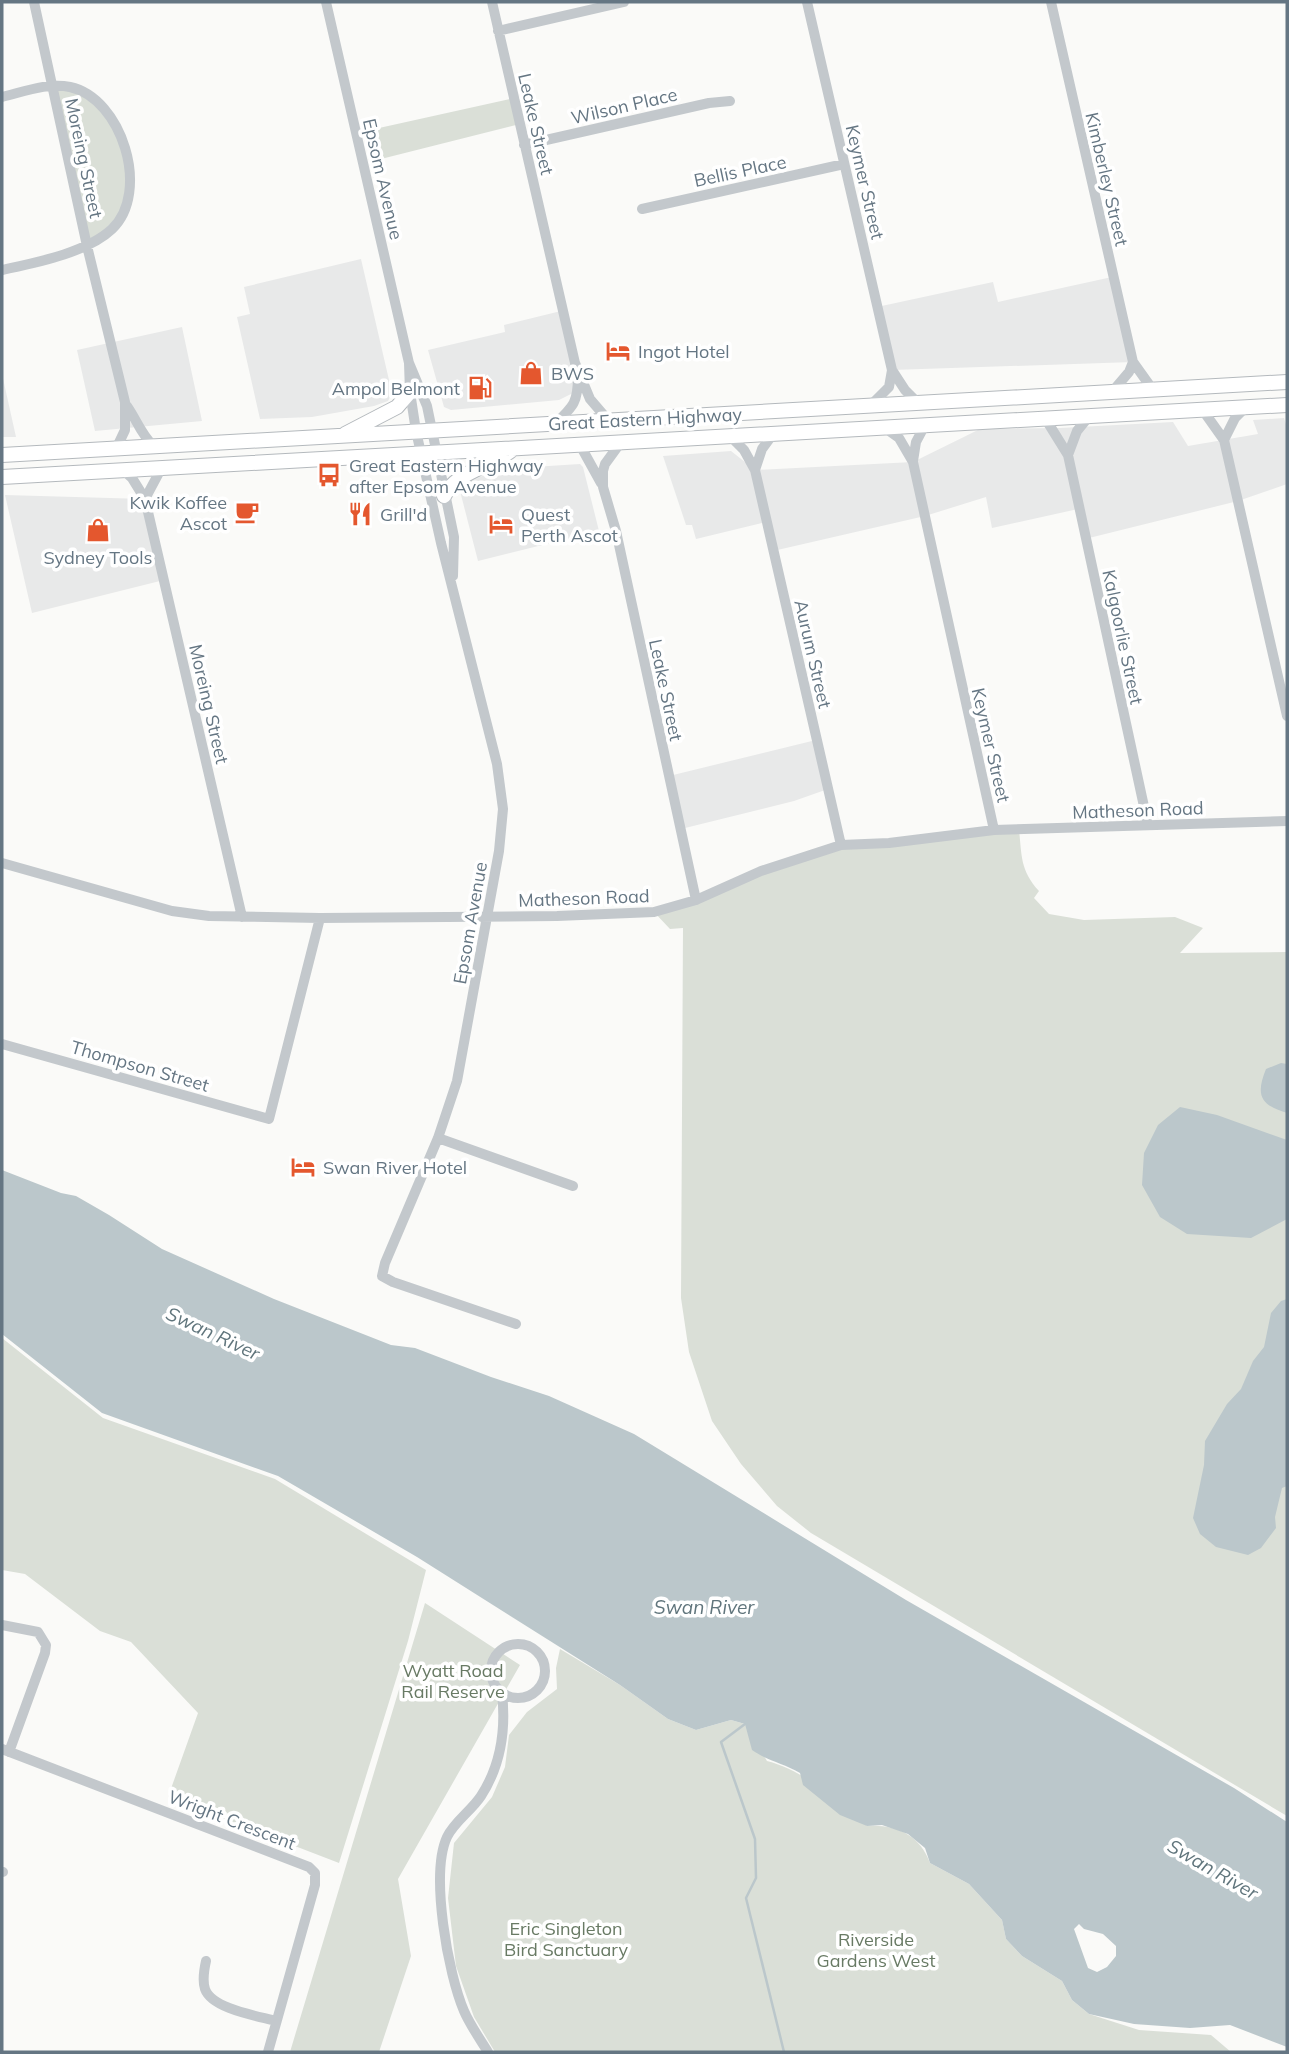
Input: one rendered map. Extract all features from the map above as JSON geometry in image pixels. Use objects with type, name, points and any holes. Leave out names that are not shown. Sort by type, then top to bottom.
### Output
[{"type":"highway","name":"Great Eastern Highway","points":[[2,457],[1287,382]]},
{"type":"highway","points":[[341,436],[397,407],[410,392]]},
{"type":"highway","name":"Great Eastern Highway","points":[[2,477],[1287,405]]},
{"type":"highway","points":[[444,496],[450,484],[502,458],[514,449]]},
{"type":"highway","points":[[2,457],[43,458],[47,464],[42,474]]},
{"type":"street","name":"Moreing Street","points":[[34,2],[87,246],[125,402],[125,430],[116,449]]},
{"type":"street","name":"Epsom Avenue","points":[[326,2],[409,363],[427,406],[454,537],[455,565],[452,580]]},
{"type":"street","name":"Leake Street","points":[[492,2],[578,375],[578,396],[572,408],[555,424]]},
{"type":"street","points":[[498,31],[624,2]]},
{"type":"street","name":"Keymer Street","points":[[807,2],[892,370],[899,383],[918,403]]},
{"type":"street","name":"Kimberley Street","points":[[1051,2],[1133,362],[1153,390]]},
{"type":"street","points":[[2,97],[52,86],[72,87],[98,104],[118,130],[130,161],[130,188],[125,210],[112,229],[87,246],[2,270]]},
{"type":"street","name":"Wilson Place","points":[[524,145],[709,103],[730,102]]},
{"type":"street","name":"Bellis Place","points":[[642,209],[844,164]]},
{"type":"street","points":[[1112,392],[1129,372],[1133,362]]},
{"type":"street","name":"Epsom Avenue","points":[[409,363],[416,431],[441,543],[497,764],[503,809],[488,918],[457,1082],[438,1138],[385,1263],[382,1276],[516,1325]]},
{"type":"street","points":[[871,405],[889,387],[892,370]]},
{"type":"street","name":"Leake Street","points":[[578,375],[590,399],[608,420]]},
{"type":"street","name":"Moreing Street","points":[[125,402],[139,430],[154,447]]},
{"type":"street","points":[[1224,440],[1235,418],[1246,407]]},
{"type":"street","points":[[1202,409],[1224,440],[1287,716]]},
{"type":"street","points":[[1068,455],[1077,431],[1090,415]]},
{"type":"street","name":"Kalgoorlie Street","points":[[1045,418],[1068,455],[1148,825]]},
{"type":"street","name":"Keymer Street","points":[[913,462],[916,442],[925,425]]},
{"type":"street","name":"Keymer Street","points":[[884,427],[899,438],[913,462],[994,830]]},
{"type":"street","points":[[755,470],[762,449],[773,434]]},
{"type":"street","name":"Aurum Street","points":[[730,436],[744,450],[755,470],[841,845]]},
{"type":"street","points":[[603,487],[605,464],[621,442]]},
{"type":"street","name":"Leake Street","points":[[580,445],[603,487],[616,531],[696,900]]},
{"type":"street","points":[[145,499],[151,483],[161,469]]},
{"type":"street","name":"Moreing Street","points":[[123,470],[132,478],[145,499],[242,917]]},
{"type":"street","name":"Matheson Road","points":[[2,863],[172,911],[209,916],[488,918],[654,912],[696,900],[761,871],[841,845],[888,843],[994,830],[1287,821]]},
{"type":"street","name":"Thompson Street","points":[[2,1044],[269,1119],[320,918]]},
{"type":"street","points":[[438,1138],[573,1186]]},
{"type":"street","points":[[2,1625],[38,1632],[46,1645],[6,1751]]},
{"type":"street","points":[[488,2052],[464,2012],[449,1968],[439,1878],[447,1837],[481,1795],[500,1759],[504,1714],[502,1693],[493,1682],[491,1672],[494,1658],[509,1646],[534,1649],[545,1664],[545,1675],[539,1689],[518,1699],[502,1693]]},
{"type":"street","name":"Wright Crescent","points":[[6,1751],[309,1867],[315,1873],[315,1885],[268,2052]]},
{"type":"street","points":[[205,1961],[205,1989],[216,2003],[276,2021]]},
{"type":"shaded area","points":[[361,259],[392,393],[388,401],[312,417],[260,419],[237,317],[250,314],[244,287]]},
{"type":"shaded area","points":[[1112,277],[1133,362],[892,370],[877,307],[993,282],[998,302]]},
{"type":"shaded area","points":[[561,311],[585,387],[559,400],[451,410],[444,407],[428,350],[505,332],[504,325]]},
{"type":"shaded area","points":[[182,327],[202,421],[95,431],[77,350]]},
{"type":"shaded area","points":[[2,374],[16,437],[2,437]]},
{"type":"shaded area","points":[[1284,418],[1287,428],[1287,484],[1238,501],[1085,539],[1078,509],[992,528],[986,497],[925,516],[773,551],[766,522],[696,539],[692,525],[686,525],[663,456],[731,451],[755,470],[913,462],[980,429],[1173,422],[1188,446],[1258,434],[1253,420]]},
{"type":"shaded area","points":[[580,464],[599,531],[478,561],[459,487],[482,476],[517,468]]},
{"type":"shaded area","points":[[5,495],[145,499],[164,580],[32,613]]},
{"type":"shaded area","points":[[816,740],[828,789],[794,801],[681,829],[669,776]]},
{"type":"green space","points":[[52,86],[72,87],[110,117],[130,161],[125,210],[87,246]]},
{"type":"green space","points":[[510,99],[516,125],[377,160],[370,130]]},
{"type":"green space","points":[[1019,830],[1025,869],[1039,891],[1034,898],[1049,914],[1084,920],[1175,917],[1203,928],[1180,953],[1287,952],[1287,1816],[811,1533],[777,1506],[741,1464],[712,1421],[689,1352],[681,1298],[683,928],[670,929],[654,912],[841,845]]},
{"type":"green space","points":[[2,1338],[103,1418],[275,1479],[426,1570],[408,1641],[339,1863],[168,1797],[198,1713],[131,1642],[100,1631],[25,1574],[2,1570]]},
{"type":"green space","name":"Wyatt Road Rail Reserve","points":[[425,1603],[520,1665],[398,1879],[411,1956],[379,2052],[290,2052]]},
{"type":"green space","points":[[560,1649],[620,1685],[668,1719],[696,1730],[731,1720],[745,1724],[767,1761],[808,1779],[867,1826],[888,1827],[906,1833],[920,1845],[930,1863],[969,1884],[1002,1920],[1006,1939],[1022,1956],[1062,1981],[1072,2000],[1089,2014],[1139,2030],[1211,2035],[1231,2052],[495,2052],[474,2017],[456,1966],[448,1898],[454,1843],[492,1797],[505,1767],[509,1735],[527,1712],[557,1689],[556,1668]]},
{"type":"water","points":[[1281,1063],[1287,1064],[1287,1113],[1271,1107],[1261,1093],[1266,1069]]},
{"type":"water","points":[[1180,1107],[1217,1115],[1287,1140],[1287,1219],[1251,1238],[1187,1234],[1160,1217],[1142,1185],[1144,1153],[1158,1125]]},
{"type":"water","name":"Swan River","points":[[2,1170],[61,1193],[76,1196],[162,1249],[274,1299],[391,1345],[415,1348],[549,1396],[634,1434],[906,1600],[1234,1788],[1287,1822],[1287,2047],[1230,2025],[1190,2028],[1134,2024],[1089,2014],[1072,2000],[1062,1981],[1022,1956],[1006,1939],[1002,1920],[969,1884],[930,1863],[925,1848],[908,1834],[882,1825],[867,1826],[840,1815],[803,1785],[800,1773],[752,1750],[745,1724],[731,1720],[696,1730],[668,1719],[620,1685],[417,1557],[278,1476],[102,1413],[2,1334]],"holes":[[[1079,1924],[1084,1929],[1103,1934],[1116,1946],[1116,1956],[1107,1967],[1097,1972],[1088,1968],[1074,1929]]]},
{"type":"water","points":[[1287,1299],[1287,1486],[1282,1488],[1275,1517],[1276,1528],[1261,1548],[1248,1555],[1216,1547],[1200,1534],[1193,1518],[1204,1465],[1205,1441],[1227,1404],[1241,1389],[1253,1361],[1264,1347],[1271,1313],[1281,1301]]},
{"type":"waterway","points":[[745,1724],[721,1742],[755,1839],[756,1878],[746,1898],[784,2052]]},
{"type":"place","name":"Ingot Hotel","points":[[618,351]]},
{"type":"place","name":"BWS","points":[[531,373]]},
{"type":"place","name":"Ampol Belmont","points":[[480,388]]},
{"type":"place","name":"Great Eastern Highway after Epsom Avenue","points":[[329,475]]},
{"type":"place","name":"Kwik Koffee Ascot","points":[[247,512]]},
{"type":"place","name":"Grill'd","points":[[360,514]]},
{"type":"place","name":"Quest Perth Ascot","points":[[501,524]]},
{"type":"place","name":"Sydney Tools","points":[[98,530]]},
{"type":"place","name":"Swan River Hotel","points":[[303,1167]]},
{"type":"park label","name":"Eric Singleton Bird Sanctuary","points":[[566,1938]]},
{"type":"park label","name":"Riverside Gardens West","points":[[876,1949]]}]
